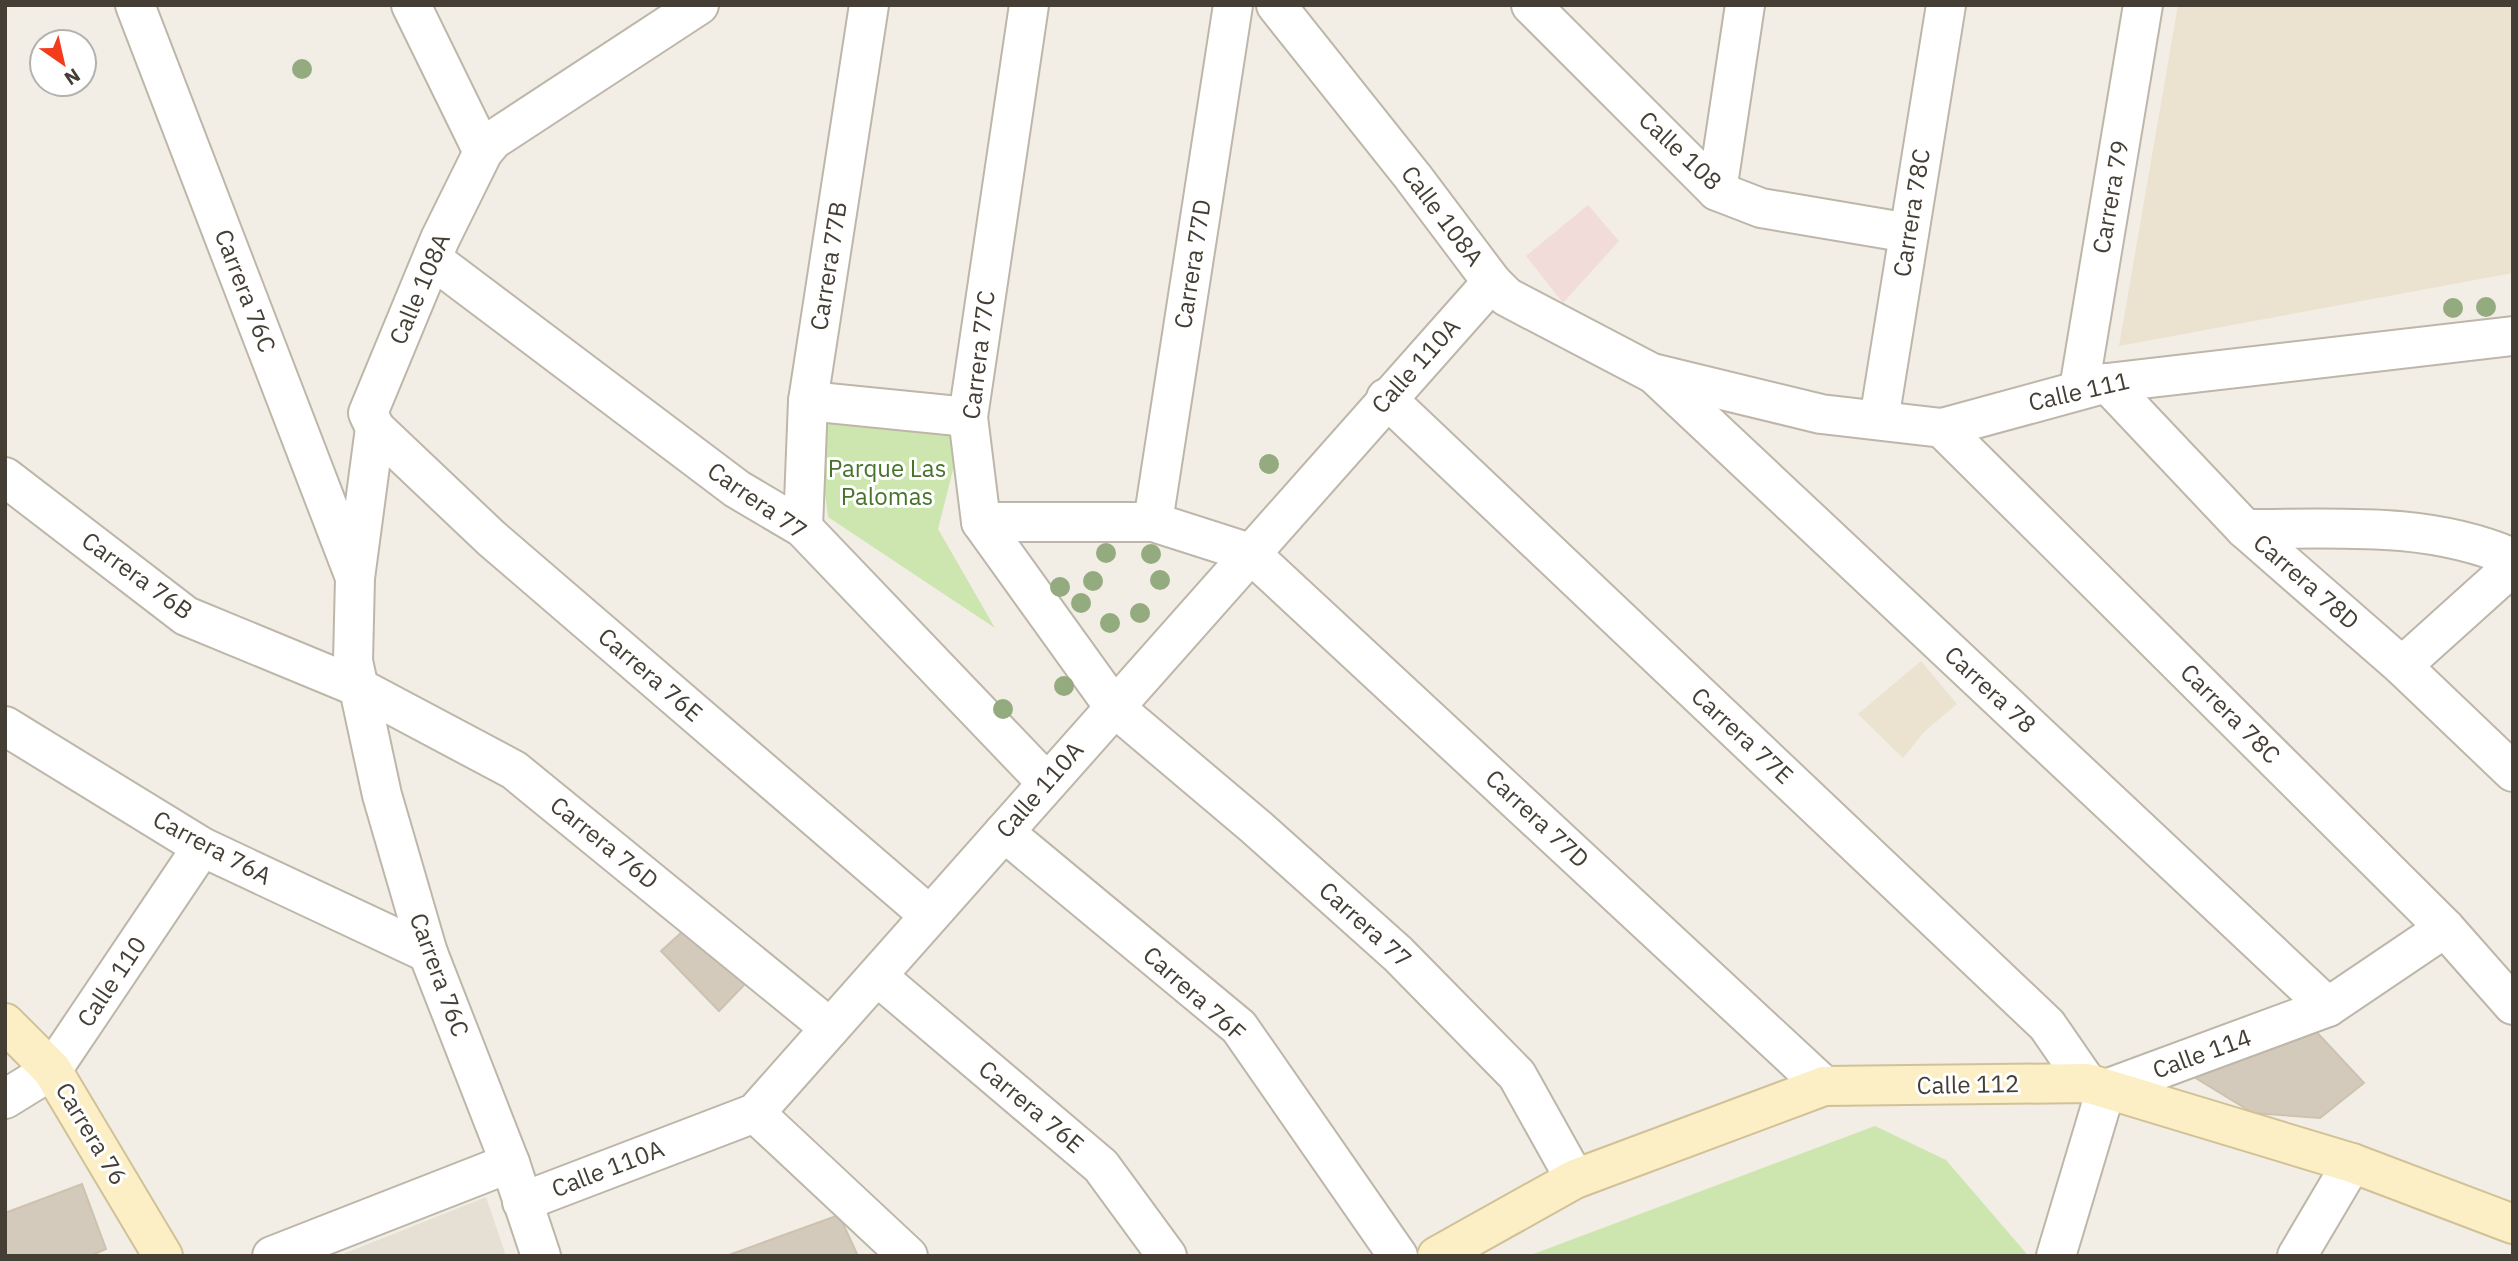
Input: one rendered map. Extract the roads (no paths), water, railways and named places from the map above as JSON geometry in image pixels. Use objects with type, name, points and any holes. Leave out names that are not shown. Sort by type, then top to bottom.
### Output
[{"type":"street","name":"Carrera 76C","points":[[135,5],[355,578]]},
{"type":"street","points":[[411,5],[483,152]]},
{"type":"street","name":"Carrera 77B","points":[[803,528],[808,401],[869,5]]},
{"type":"street","name":"Carrera 77C","points":[[1029,5],[968,417],[981,522],[1114,707]]},
{"type":"street","name":"Carrera 77D","points":[[1153,522],[1233,5]]},
{"type":"street","name":"Calle 108A","points":[[1276,5],[1413,177],[1492,282],[1507,297],[1653,373]]},
{"type":"street","name":"Calle 108","points":[[1531,5],[1717,191],[1761,208],[1909,233]]},
{"type":"street","points":[[1717,191],[1745,5]]},
{"type":"street","name":"Carrera 78C","points":[[1879,420],[1946,5]]},
{"type":"street","name":"Carrera 79","points":[[2093,386],[2143,5]]},
{"type":"street","name":"Calle 108A","points":[[358,687],[352,661],[355,578],[375,428],[368,413],[432,259],[483,152],[493,140],[687,8]]},
{"type":"street","name":"Carrera 77","points":[[432,259],[737,489],[803,528],[1046,783]]},
{"type":"street","name":"Calle 110A","points":[[522,1202],[755,1113],[1386,398],[1492,282]]},
{"type":"street","name":"Calle 111","points":[[1653,373],[1821,414],[1942,428],[2093,386],[2513,336]]},
{"type":"street","name":"Carrera 78","points":[[1653,373],[2328,1007]]},
{"type":"street","name":"Carrera 78D","points":[[2093,386],[2245,529],[2402,666],[2513,772]]},
{"type":"street","name":"Carrera 77E","points":[[1386,398],[2047,1025],[2096,1086]]},
{"type":"street","points":[[808,401],[968,417]]},
{"type":"street","name":"Carrera 76E","points":[[375,428],[491,538],[929,915]]},
{"type":"street","name":"Carrera 78C","points":[[1942,428],[2445,928],[2513,1005]]},
{"type":"street","name":"Carrera 76B","points":[[5,477],[186,616],[358,687]]},
{"type":"street","points":[[981,522],[1153,522],[1250,553]]},
{"type":"street","points":[[2245,529],[2400,529],[2476,542],[2513,558]]},
{"type":"street","name":"Carrera 77D","points":[[1250,553],[1824,1086]]},
{"type":"street","points":[[2402,666],[2513,566]]},
{"type":"street","name":"Carrera 76C","points":[[358,687],[382,795],[428,953],[510,1163],[541,1256]]},
{"type":"street","name":"Carrera 76D","points":[[358,687],[514,770],[830,1028]]},
{"type":"street","name":"Carrera 77","points":[[1114,707],[1256,827],[1398,954],[1517,1074],[1575,1179]]},
{"type":"street","name":"Carrera 76A","points":[[5,726],[202,847],[428,953]]},
{"type":"street","name":"Carrera 76F","points":[[1004,832],[1239,1027],[1398,1256]]},
{"type":"street","name":"Calle 110","points":[[5,1099],[52,1070],[202,847]]},
{"type":"street","name":"Calle 114","points":[[2096,1086],[2328,1007],[2445,928]]},
{"type":"street","name":"Carrera 76E","points":[[877,976],[1101,1166],[1167,1256]]},
{"type":"street","name":"Carrera 76","points":[[5,1023],[52,1070],[163,1256]]},
{"type":"street","name":"Calle 112","points":[[1437,1256],[1575,1179],[1824,1086],[2096,1086],[2352,1163],[2513,1224]]},
{"type":"street","points":[[2056,1256],[2096,1086]]},
{"type":"street","points":[[755,1113],[908,1256]]},
{"type":"street","points":[[272,1256],[510,1163]]},
{"type":"street","points":[[2297,1256],[2352,1163]]},
{"type":"park label","name":"Parque Las Palomas","points":[[887,483]]}]
